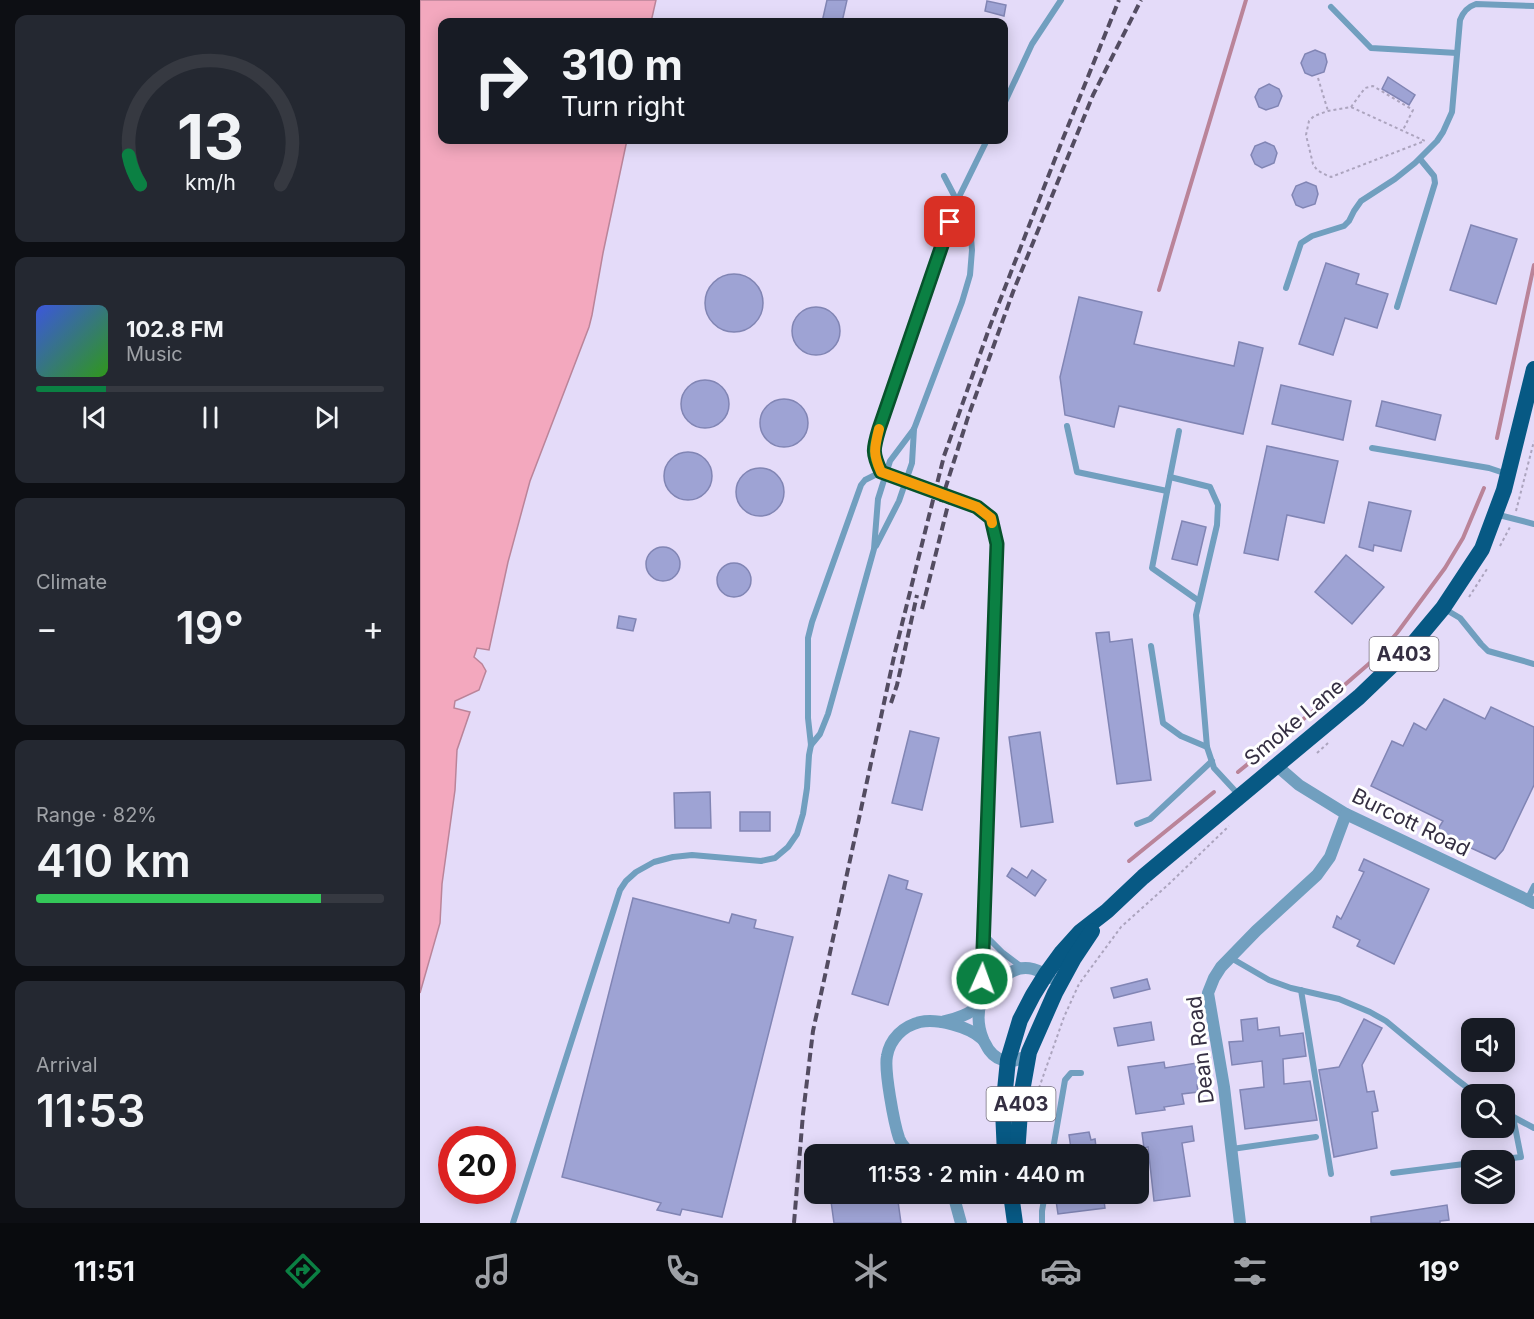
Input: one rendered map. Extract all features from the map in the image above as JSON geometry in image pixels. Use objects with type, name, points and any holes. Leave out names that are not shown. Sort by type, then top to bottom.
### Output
[{"type":"highway","name":"Smoke Lane","points":[[1107,911],[1143,878],[1367,690],[1450,612],[1482,549],[1495,514],[1508,474],[1534,369]]},
{"type":"highway","name":"A403","points":[[1005,1144],[1003,1110],[1008,1060],[1020,1020],[1046,974],[1069,943],[1107,911]]},
{"type":"highway","name":"A403","points":[[1018,1144],[1021,1097],[1029,1053],[1055,993],[1083,942],[1107,911]]},
{"type":"street","name":"Burcott Road","points":[[1277,766],[1299,786],[1346,813],[1531,901]]},
{"type":"street","name":"Dean Road","points":[[1240,1223],[1224,1087],[1208,993],[1221,966],[1317,875],[1330,857],[1346,813]]},
{"type":"street","points":[[940,1022],[964,1015],[981,1002],[1002,978],[1024,969],[1034,969],[1046,974],[1053,982],[1055,993]]},
{"type":"street","points":[[981,1002],[979,1025],[983,1039],[993,1054],[999,1058],[1018,1060],[1029,1053]]},
{"type":"street","points":[[902,1144],[893,1111],[886,1057],[897,1034],[909,1026],[922,1022],[940,1022],[965,1029],[983,1039]]},
{"type":"street","points":[[956,1204],[961,1223]]},
{"type":"lane","points":[[1008,96],[1032,44],[1061,0]]},
{"type":"lane","points":[[1286,288],[1301,243],[1312,236],[1344,226],[1360,201],[1395,179],[1420,159],[1443,132],[1452,111],[1460,20],[1467,8],[1476,4],[1534,6]]},
{"type":"lane","points":[[1331,7],[1371,48],[1457,53]]},
{"type":"lane","points":[[881,472],[875,458],[875,444],[879,429],[957,201],[985,144]]},
{"type":"lane","points":[[1397,307],[1435,183],[1434,176],[1420,159]]},
{"type":"lane","points":[[811,746],[820,734],[828,714],[874,549],[878,500],[890,461],[914,429],[962,302],[970,274],[972,250],[970,225],[944,177]]},
{"type":"lane","points":[[1067,426],[1077,472],[1167,491]]},
{"type":"lane","points":[[874,549],[899,501],[912,463],[914,429]]},
{"type":"lane","points":[[1179,431],[1152,568],[1199,601]]},
{"type":"lane","points":[[1372,448],[1489,468],[1508,474]]},
{"type":"lane","points":[[513,1223],[620,890],[626,881],[636,872],[654,862],[673,857],[692,855],[761,861],[775,858],[788,847],[797,834],[803,814],[811,746],[808,718],[808,638],[861,485],[865,480],[881,472],[977,507],[991,518],[997,544],[981,1002]]},
{"type":"lane","points":[[1170,477],[1210,487],[1218,505],[1217,525],[1196,615],[1207,747],[1214,768],[1240,797]]},
{"type":"lane","points":[[1495,514],[1534,524]]},
{"type":"lane","points":[[1450,612],[1460,618],[1488,651],[1534,664]]},
{"type":"lane","points":[[1151,646],[1162,723],[1181,736],[1207,747]]},
{"type":"lane","points":[[1137,824],[1150,819],[1212,761]]},
{"type":"lane","points":[[1531,901],[1534,886]]},
{"type":"lane","points":[[983,933],[1003,953],[1024,969]]},
{"type":"lane","points":[[1231,958],[1269,980],[1291,988],[1339,999],[1370,1012],[1386,1021],[1463,1084]]},
{"type":"lane","points":[[1300,990],[1331,1174]]},
{"type":"lane","points":[[1054,1144],[1065,1080],[1071,1073],[1081,1073]]},
{"type":"lane","points":[[1515,1118],[1534,1128]]},
{"type":"lane","points":[[1515,1127],[1521,1157],[1515,1158]]},
{"type":"lane","points":[[1231,1149],[1316,1137]]},
{"type":"lane","points":[[1393,1173],[1461,1164]]},
{"type":"lane","points":[[1042,1223],[1043,1204]]},
{"type":"path","points":[[1318,78],[1328,111]]},
{"type":"path","points":[[1351,107],[1365,88],[1373,86],[1413,110],[1403,130]]},
{"type":"path","points":[[1351,107],[1425,141],[1332,177],[1317,170],[1313,164],[1306,135],[1309,121],[1314,116],[1328,111],[1351,107]]},
{"type":"path","points":[[1498,549],[1514,519],[1534,441]]},
{"type":"path","points":[[1450,612],[1488,569]]},
{"type":"path","points":[[1312,756],[1329,743]]},
{"type":"path","points":[[1038,1091],[1064,1017],[1079,984],[1121,927],[1233,822]]},
{"type":"shaded area","points":[[420,0],[656,0],[652,18],[438,18],[438,144],[626,144],[589,327],[530,481],[508,562],[489,650],[477,648],[474,657],[486,671],[479,690],[455,701],[454,708],[470,712],[457,750],[455,790],[442,884],[440,923],[420,993]]},
{"type":"building","points":[[827,0],[847,0],[843,18],[823,18]]},
{"type":"building","points":[[987,1],[1006,5],[1004,16],[985,11]]},
{"type":"building","points":[[1315,50],[1325,54],[1327,62],[1324,72],[1312,76],[1305,73],[1301,63],[1305,54]]},
{"type":"building","points":[[1388,77],[1415,95],[1409,105],[1382,89]]},
{"type":"building","points":[[1269,84],[1279,89],[1282,96],[1278,106],[1266,110],[1259,107],[1255,97],[1259,89]]},
{"type":"building","points":[[1265,142],[1274,146],[1277,153],[1274,163],[1262,168],[1255,164],[1251,155],[1255,146]]},
{"type":"building","points":[[1306,182],[1316,186],[1318,194],[1315,204],[1303,208],[1296,205],[1292,195],[1296,186]]},
{"type":"building","points":[[1471,225],[1517,239],[1496,304],[1450,290]]},
{"type":"building","points":[[1326,263],[1359,274],[1356,284],[1388,294],[1377,328],[1345,318],[1333,355],[1299,344]]},
{"type":"building","points":[[734,274],[750,279],[758,287],[763,303],[758,319],[750,327],[734,332],[718,327],[710,319],[705,303],[710,287],[718,279]]},
{"type":"building","points":[[1079,297],[1142,312],[1134,344],[1234,366],[1239,342],[1263,348],[1243,434],[1119,406],[1114,427],[1065,415],[1060,377]]},
{"type":"building","points":[[816,307],[833,314],[840,331],[833,348],[816,355],[799,348],[792,331],[799,314]]},
{"type":"building","points":[[705,380],[722,387],[729,404],[722,421],[705,428],[688,421],[681,404],[688,387]]},
{"type":"building","points":[[1281,385],[1351,401],[1343,440],[1272,424]]},
{"type":"building","points":[[784,399],[801,406],[808,423],[801,440],[784,447],[767,440],[760,423],[767,406]]},
{"type":"building","points":[[1382,401],[1441,415],[1435,440],[1376,426]]},
{"type":"building","points":[[1267,446],[1338,461],[1324,523],[1287,515],[1278,560],[1244,553]]},
{"type":"building","points":[[688,452],[705,459],[712,476],[705,493],[688,500],[671,493],[664,476],[671,459]]},
{"type":"building","points":[[760,468],[777,475],[784,492],[777,509],[760,516],[743,509],[736,492],[743,475]]},
{"type":"building","points":[[1369,502],[1411,511],[1401,551],[1374,545],[1373,551],[1359,547]]},
{"type":"building","points":[[1182,521],[1206,527],[1197,565],[1172,559]]},
{"type":"building","points":[[663,547],[675,552],[680,564],[675,576],[663,581],[651,576],[646,564],[651,552]]},
{"type":"building","points":[[1346,555],[1384,587],[1352,624],[1315,592]]},
{"type":"building","points":[[734,563],[746,568],[751,580],[746,592],[734,597],[722,592],[717,580],[722,568]]},
{"type":"building","points":[[619,616],[636,619],[633,631],[617,628]]},
{"type":"building","points":[[1109,632],[1110,642],[1132,639],[1151,780],[1117,784],[1096,633]]},
{"type":"building","points":[[1444,699],[1485,719],[1491,707],[1534,727],[1534,785],[1503,850],[1495,859],[1436,832],[1443,821],[1371,786],[1392,741],[1403,746],[1414,723],[1426,730]]},
{"type":"building","points":[[910,731],[939,738],[922,810],[892,803]]},
{"type":"building","points":[[1040,732],[1053,822],[1021,827],[1009,737]]},
{"type":"building","points":[[710,792],[711,828],[675,828],[674,793]]},
{"type":"building","points":[[740,812],[770,812],[770,831],[740,831]]},
{"type":"building","points":[[1364,859],[1429,889],[1394,964],[1357,946],[1360,940],[1333,927],[1337,916],[1341,919],[1364,872],[1359,870]]},
{"type":"building","points":[[1012,868],[1027,878],[1032,870],[1046,880],[1035,896],[1007,876]]},
{"type":"building","points":[[889,875],[908,881],[906,889],[922,894],[888,1005],[852,994]]},
{"type":"building","points":[[633,898],[729,923],[732,914],[756,920],[754,928],[793,937],[722,1217],[682,1209],[680,1215],[657,1210],[661,1203],[562,1177]]},
{"type":"building","points":[[1147,979],[1150,989],[1114,998],[1111,988]]},
{"type":"building","points":[[1257,1018],[1258,1030],[1279,1027],[1280,1036],[1303,1033],[1306,1056],[1283,1059],[1284,1084],[1310,1081],[1317,1120],[1245,1129],[1240,1090],[1264,1087],[1262,1061],[1232,1065],[1229,1042],[1243,1041],[1241,1020]]},
{"type":"building","points":[[1364,1019],[1382,1028],[1362,1065],[1367,1092],[1374,1091],[1378,1111],[1372,1112],[1377,1148],[1334,1157],[1319,1070],[1339,1067]]},
{"type":"building","points":[[1151,1022],[1154,1040],[1118,1046],[1114,1028]]},
{"type":"building","points":[[1164,1062],[1165,1068],[1203,1062],[1207,1084],[1197,1085],[1198,1092],[1182,1094],[1184,1104],[1164,1107],[1165,1110],[1136,1114],[1128,1067]]},
{"type":"building","points":[[1192,1126],[1194,1141],[1182,1143],[1190,1196],[1154,1201],[1149,1144],[1143,1144],[1142,1133]]},
{"type":"building","points":[[1089,1132],[1091,1140],[1095,1139],[1096,1144],[1070,1144],[1069,1135]]},
{"type":"building","points":[[831,1204],[898,1204],[901,1223],[834,1223]]},
{"type":"building","points":[[1056,1204],[1104,1204],[1105,1208],[1058,1214]]},
{"type":"building","points":[[1447,1205],[1449,1220],[1440,1221],[1440,1223],[1371,1223],[1371,1217]]},
{"type":"waterway","points":[[1159,290],[1246,0]]},
{"type":"waterway","points":[[1497,438],[1534,265]]},
{"type":"waterway","points":[[1238,772],[1371,662],[1397,633],[1445,568],[1463,538],[1484,488]]},
{"type":"waterway","points":[[1129,861],[1214,792]]},
{"type":"railway","points":[[794,1223],[813,1031],[895,652],[944,456],[990,326],[1119,0]]},
{"type":"railway","points":[[941,502],[968,417],[1013,292],[1093,95],[1141,0]]},
{"type":"railway","points":[[922,609],[951,493]]},
{"type":"railway","points":[[891,703],[917,595]]},
{"type":"slow traffic","points":[[879,429],[875,444],[875,458],[881,472],[977,507],[991,518],[992,523]]},
{"type":"route","points":[[950,222],[879,429],[875,444],[875,458],[881,472],[977,507],[991,518],[997,544],[982,979]]}]
